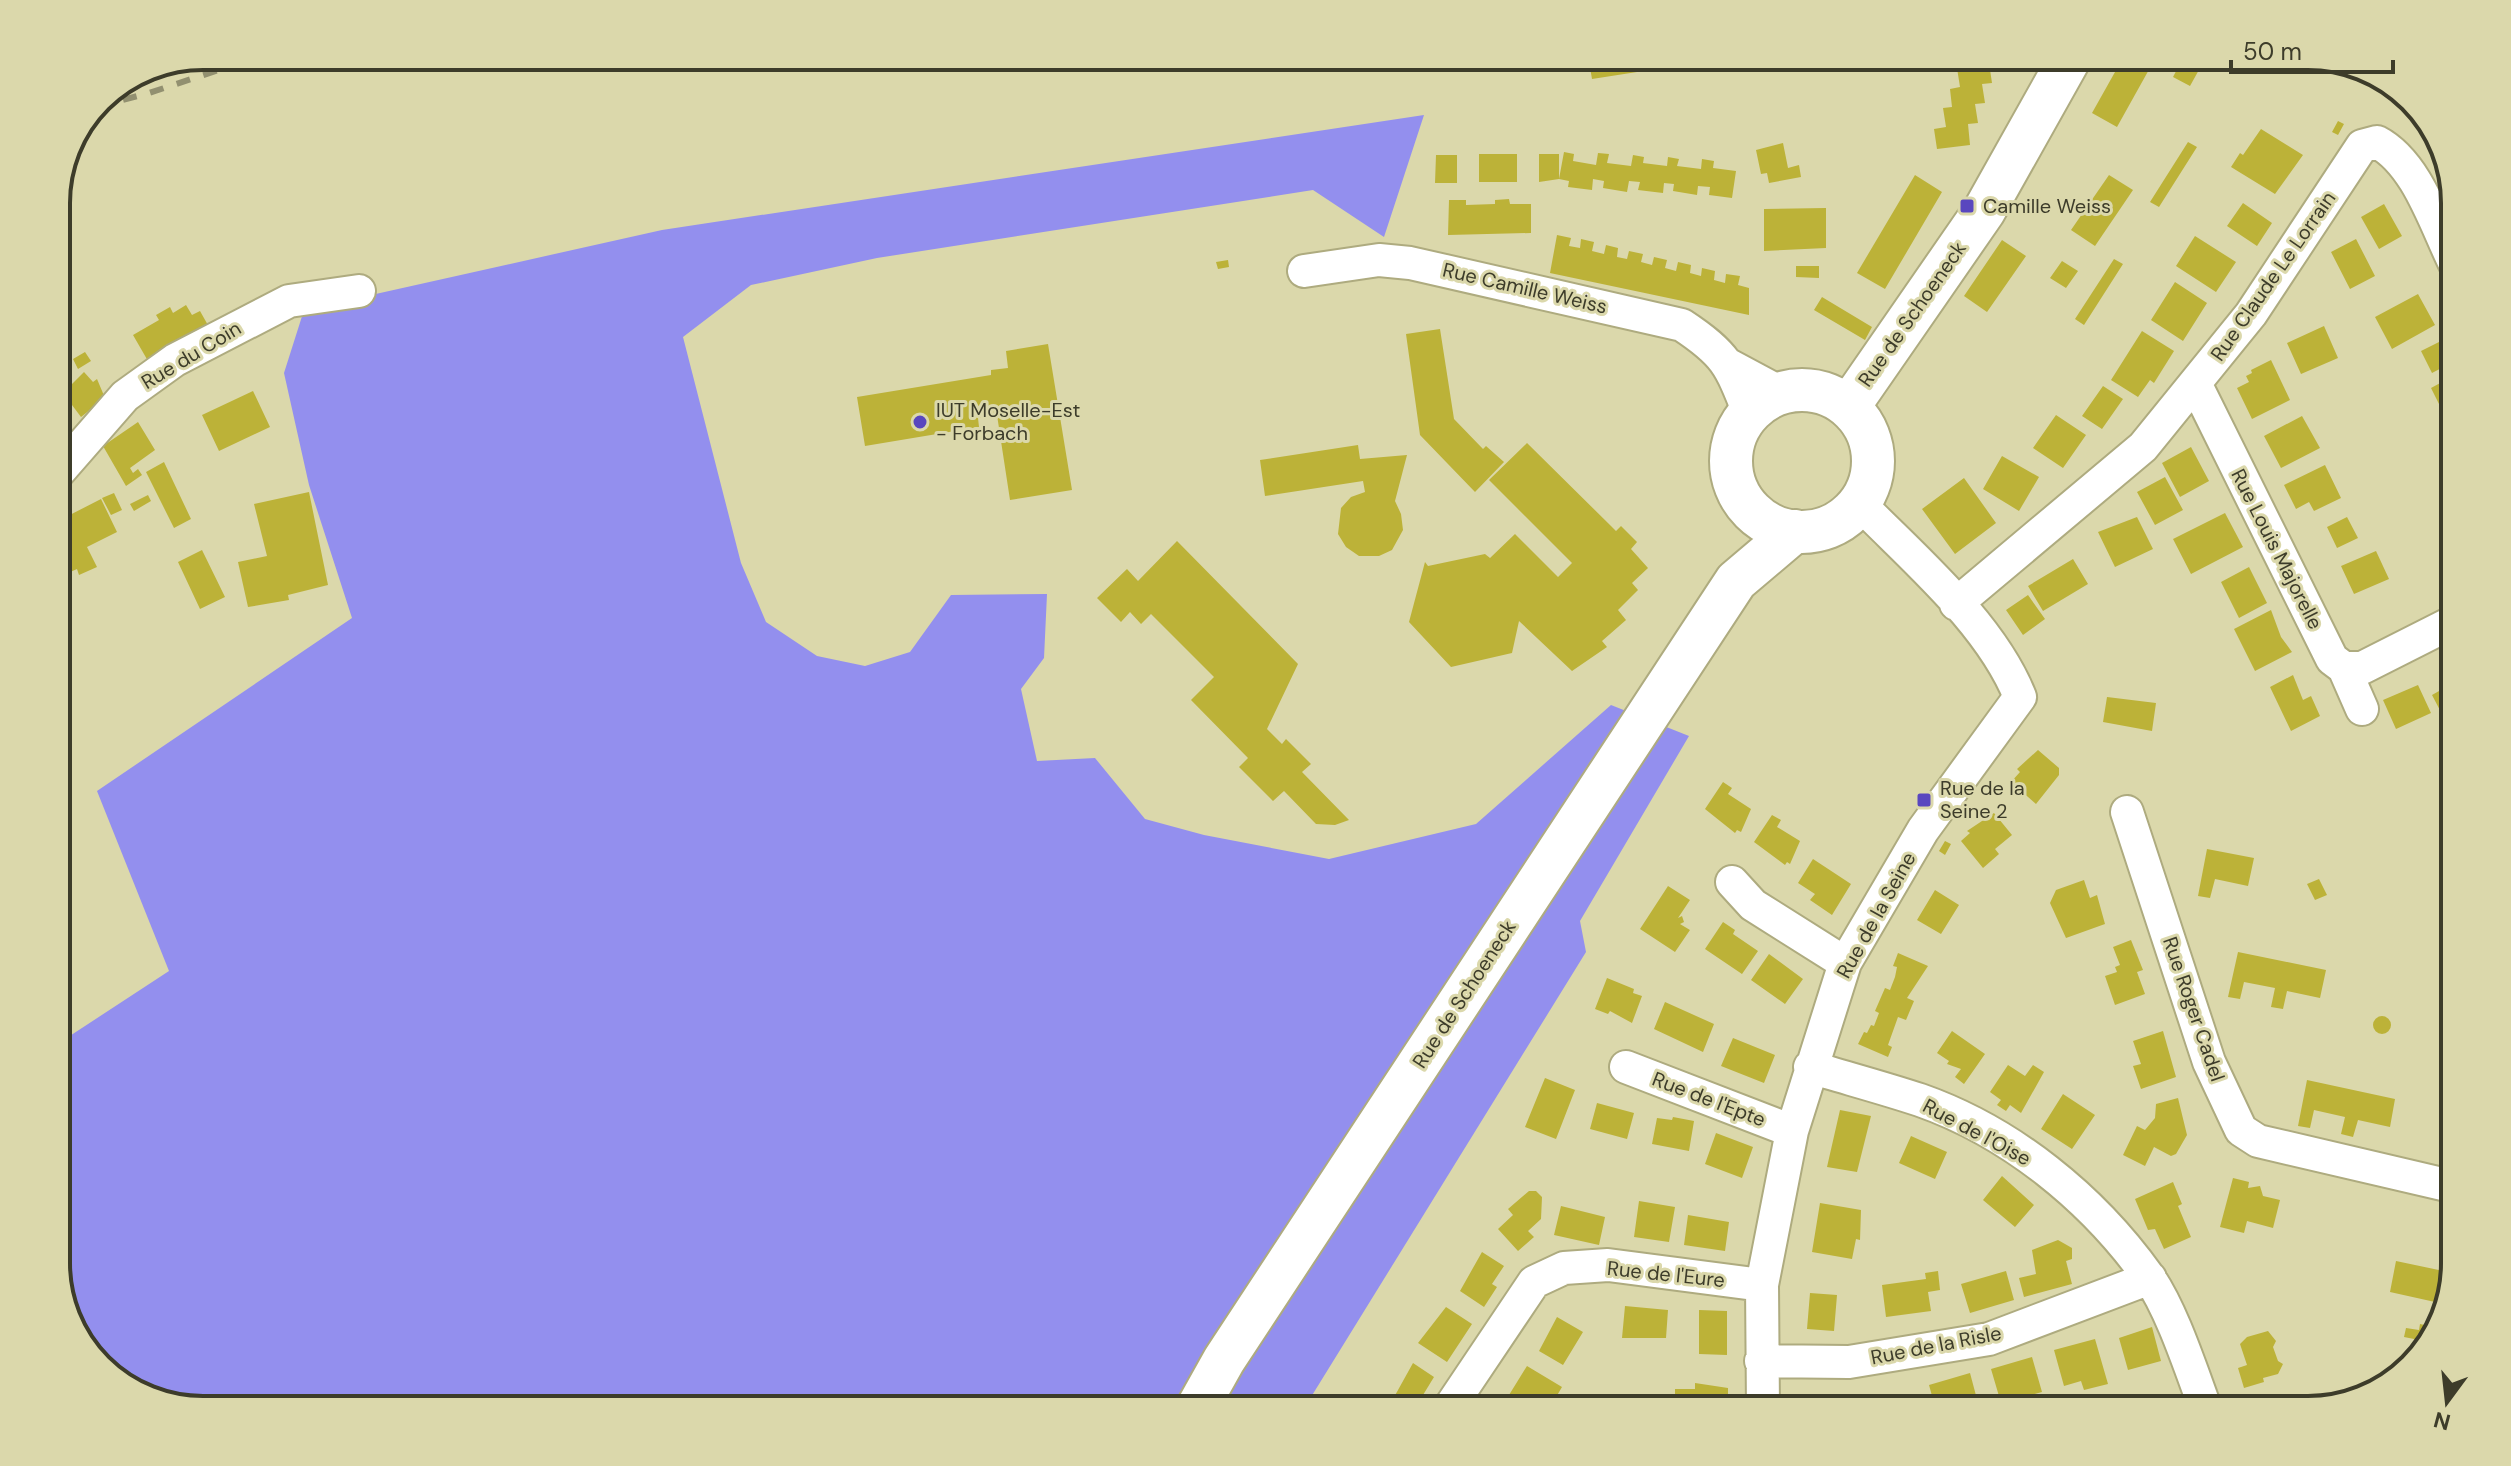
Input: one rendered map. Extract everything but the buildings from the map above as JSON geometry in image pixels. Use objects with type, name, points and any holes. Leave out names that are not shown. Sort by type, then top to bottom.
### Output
[{"type":"main road","name":"Rue de Schoeneck","points":[[1849,406],[1984,211],[2063,70]]},
{"type":"main road","points":[[1812,390],[1849,406],[1861,417],[1870,436],[1873,471],[1860,504],[1837,524],[1804,533],[1769,525],[1747,507],[1736,489],[1730,464],[1736,433],[1766,403],[1812,390]]},
{"type":"main road","name":"Rue de Schoeneck","points":[[1736,581],[1747,539],[1747,507]]},
{"type":"main road","name":"Rue de Schoeneck","points":[[1204,1396],[1224,1360],[1736,581],[1795,531]]},
{"type":"street","name":"Rue Claude Le Lorrain","points":[[1956,604],[2143,447],[2251,314],[2362,146],[2377,142],[2393,150],[2416,185],[2441,236]]},
{"type":"street","name":"Rue Camille Weiss","points":[[1304,271],[1379,260],[1410,263],[1570,297],[1682,325],[1713,345],[1766,403]]},
{"type":"street","name":"Rue du Coin","points":[[70,459],[125,396],[175,360],[289,301],[359,291]]},
{"type":"street","name":"Rue Louis Majorelle","points":[[2196,385],[2332,659],[2344,668],[2362,709]]},
{"type":"street","name":"Rue de la Seine","points":[[1762,1396],[1762,1285],[1792,1131],[1845,963],[1923,830],[2020,697],[2007,665],[1956,604],[1860,504]]},
{"type":"street","points":[[2344,668],[2362,668],[2441,628]]},
{"type":"street","name":"Rue Roger Cadel","points":[[2127,812],[2209,1062],[2241,1130],[2258,1141],[2441,1184]]},
{"type":"street","points":[[1732,882],[1753,905],[1845,963]]},
{"type":"street","name":"Rue de l'Epte","points":[[1626,1067],[1792,1131]]},
{"type":"street","name":"Rue de l'Oise","points":[[1810,1067],[1923,1101],[2029,1157],[2081,1198],[2150,1278],[2200,1396]]},
{"type":"street","name":"Rue de l'Eure","points":[[1457,1396],[1534,1282],[1564,1268],[1608,1265],[1762,1285]]},
{"type":"street","name":"Rue de la Risle","points":[[1761,1361],[1849,1362],[1989,1339],[2150,1278]]},
{"type":"shaded area","points":[[1424,115],[1384,237],[1313,190],[877,258],[751,285],[683,337],[741,563],[766,622],[817,656],[865,666],[910,652],[951,595],[1047,594],[1044,658],[1021,689],[1037,761],[1095,758],[1145,819],[1204,835],[1329,859],[1476,824],[1611,705],[1689,736],[1580,921],[1586,952],[1312,1396],[203,1396],[168,1391],[136,1378],[115,1363],[92,1337],[77,1306],[70,1272],[70,1036],[169,971],[97,791],[352,618],[309,485],[284,373],[304,310],[662,230]]},
{"type":"railway","points":[[118,101],[219,70]]},
{"type":"place","name":"Camille Weiss","points":[[1967,206]]},
{"type":"place","name":"IUT Moselle-Est - Forbach","points":[[920,422]]},
{"type":"place","name":"Rue de la Seine 2","points":[[1924,800]]}]
